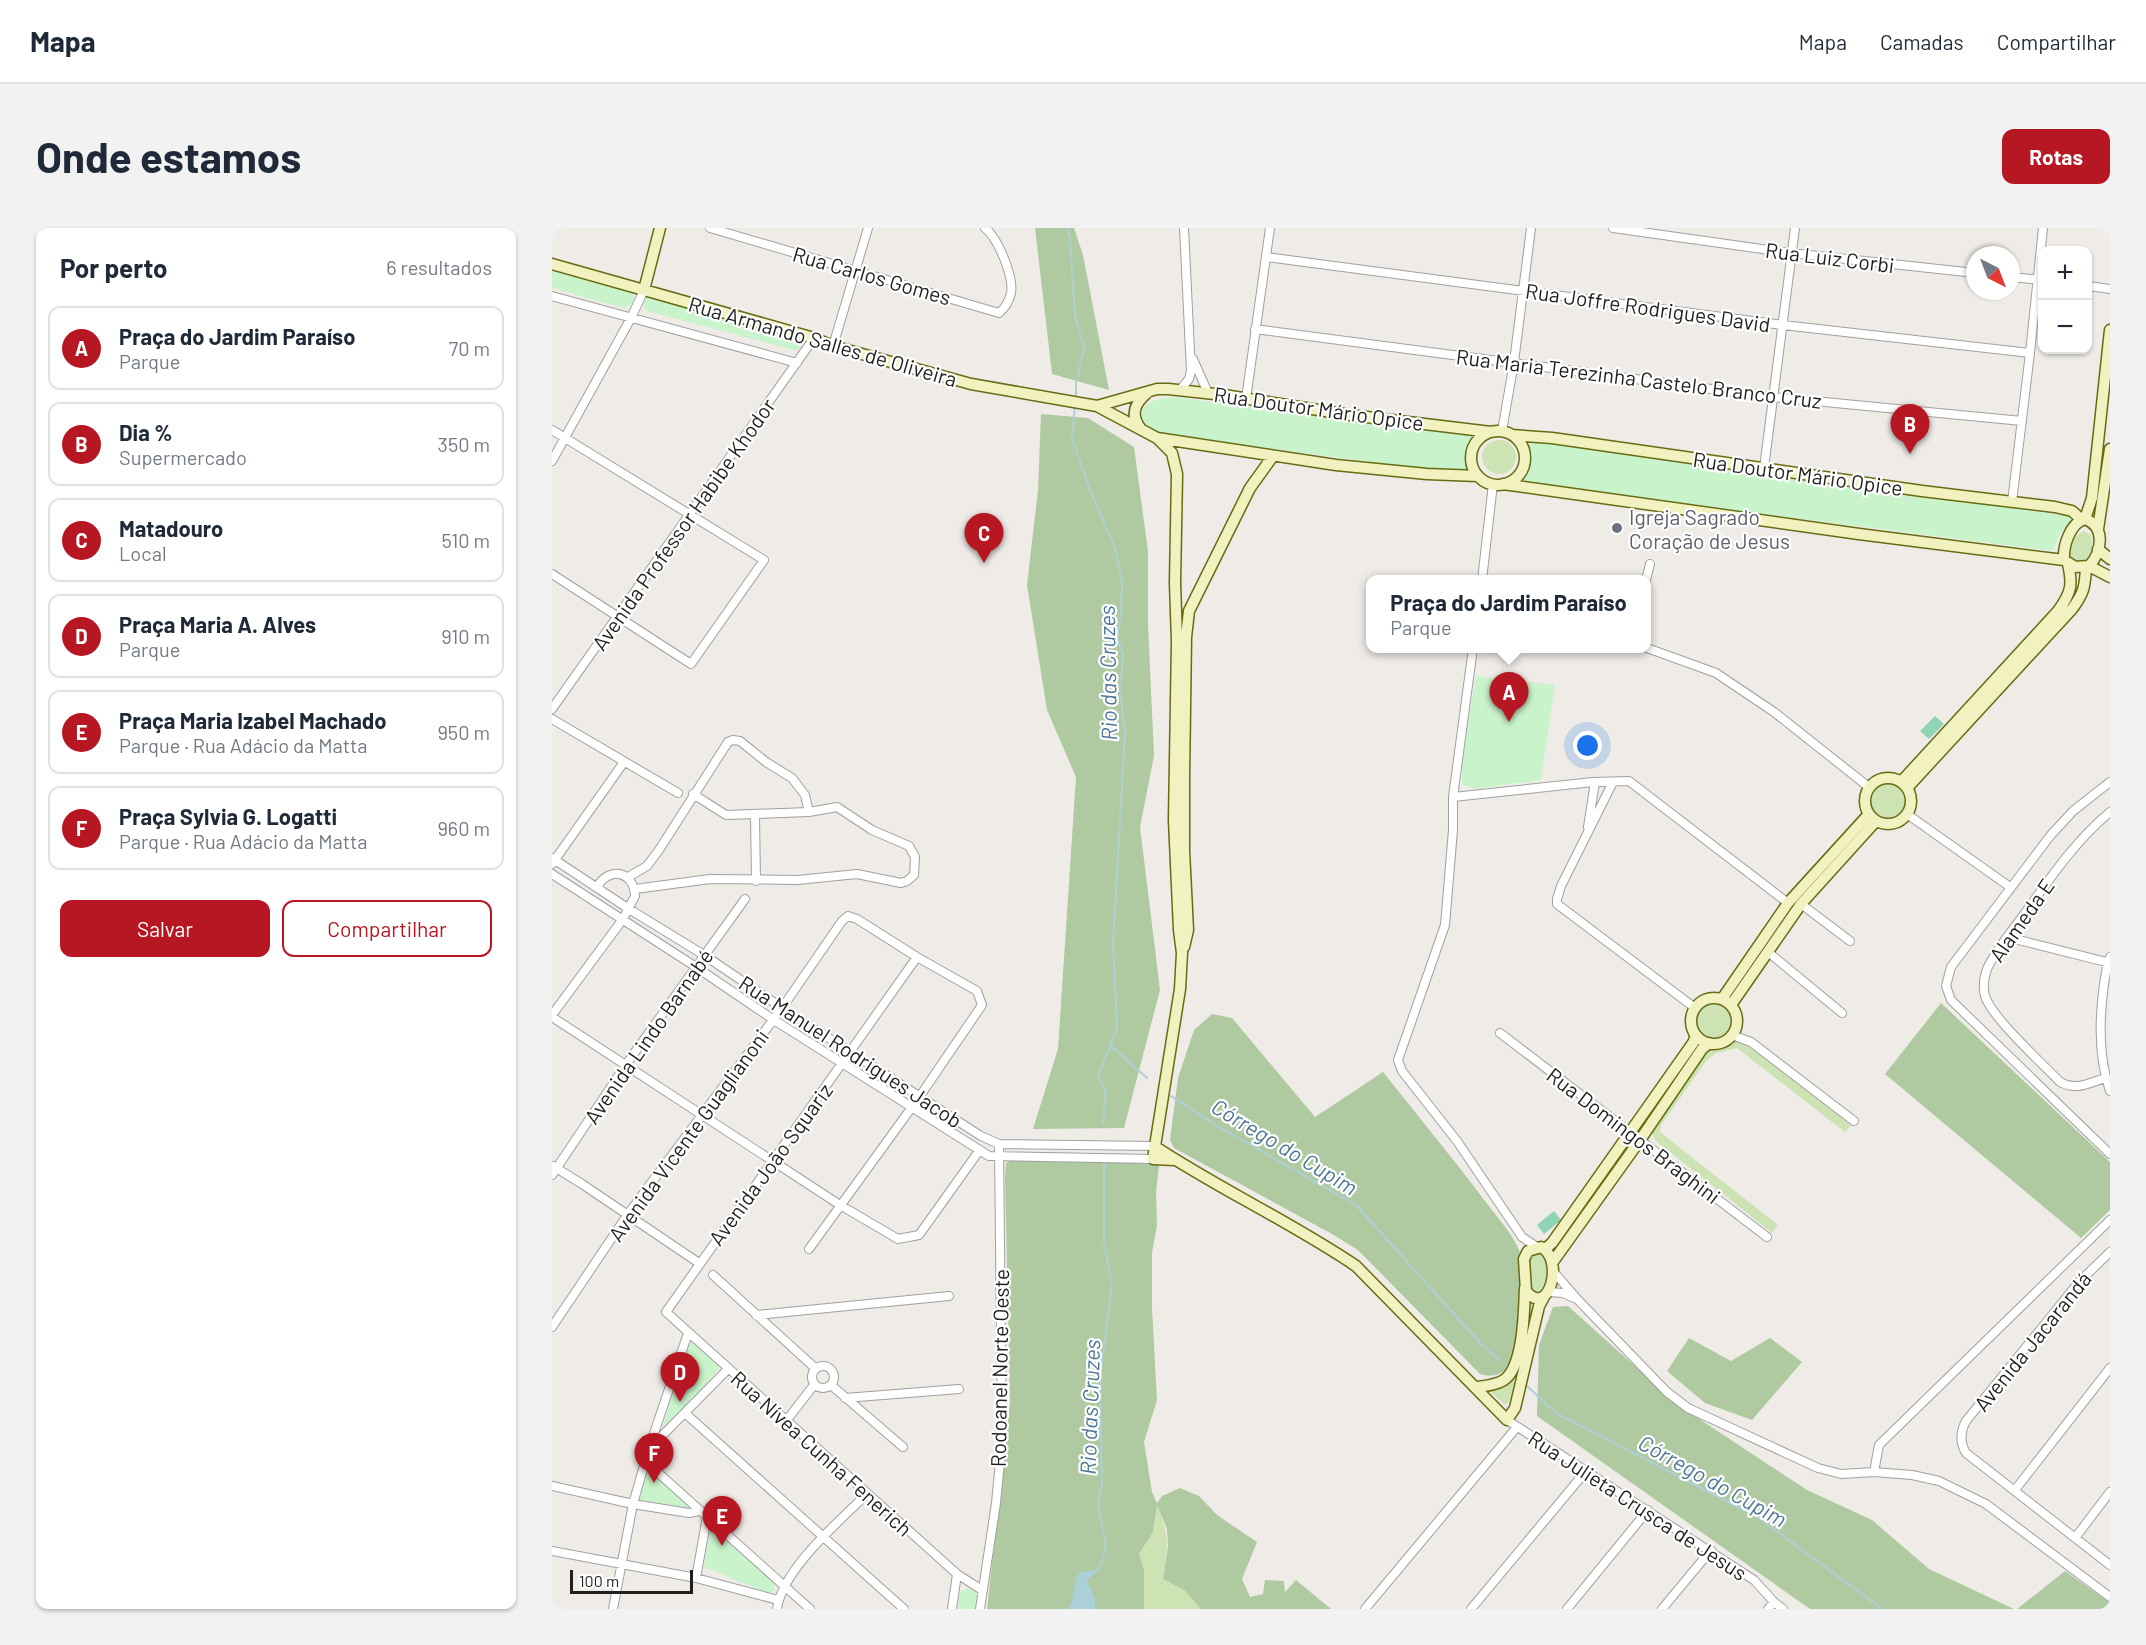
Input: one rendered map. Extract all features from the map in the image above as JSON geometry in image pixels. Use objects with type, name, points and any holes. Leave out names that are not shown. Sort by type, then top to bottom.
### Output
[{"type":"street","points":[[552,461],[631,318],[644,290],[660,228]]},
{"type":"street","name":"Rua Carlos Gomes","points":[[710,228],[999,313],[1006,308],[1012,292],[1008,267],[993,235],[986,228]]},
{"type":"street","points":[[833,346],[868,228]]},
{"type":"street","points":[[1180,390],[1189,379],[1192,357],[1184,228]]},
{"type":"street","points":[[1246,399],[1270,228]]},
{"type":"street","points":[[1501,432],[1514,362],[1531,228]]},
{"type":"street","name":"Rua Luiz Corbi","points":[[1613,228],[1791,253],[1966,272]]},
{"type":"street","points":[[1764,468],[1795,228]]},
{"type":"street","points":[[2042,246],[2043,228]]},
{"type":"street","name":"Rua Joffre Rodrigues David","points":[[1266,257],[1783,325],[2030,352]]},
{"type":"street","name":"Rua Armando Salles de Oliveira","points":[[552,264],[971,384],[1092,404]]},
{"type":"street","points":[[2020,278],[2038,280]]},
{"type":"street","points":[[2092,287],[2110,289]]},
{"type":"street","points":[[2012,502],[2038,294]]},
{"type":"street","points":[[552,296],[797,363]]},
{"type":"street","name":"Rua Maria Terezinha Castelo Branco Cruz","points":[[1255,329],[1772,397],[2022,421]]},
{"type":"street","points":[[1904,785],[2067,598],[2072,581],[2064,549],[2076,524],[2083,520],[2092,498],[2110,330]]},
{"type":"street","name":"Avenida Professor Habibe Khodor","points":[[552,709],[814,338]]},
{"type":"street","points":[[1192,357],[1208,393]]},
{"type":"street","name":"Rua Doutor Mário Opice","points":[[1092,404],[1157,389],[1208,393],[1350,415],[1552,438],[2012,502],[2072,511],[2083,520]]},
{"type":"street","points":[[1141,429],[1135,421],[1134,412],[1136,404],[1148,392]]},
{"type":"street","points":[[1092,404],[1157,438],[1172,453],[1177,474],[1174,820],[1178,919],[1182,953],[1180,989],[1153,1160]]},
{"type":"street","points":[[552,430],[764,560],[691,664],[552,574]]},
{"type":"street","points":[[1498,484],[1514,479],[1521,471],[1524,461],[1524,451],[1519,441],[1501,432],[1482,436],[1474,444],[1471,454],[1472,466],[1484,481],[1498,484],[1526,489],[2066,562],[2075,567],[2088,567],[2110,577]]},
{"type":"street","points":[[1157,438],[1336,465],[1478,476]]},
{"type":"street","points":[[1904,785],[2072,609],[2085,588],[2088,567],[2094,561],[2102,540],[2110,449]]},
{"type":"street","points":[[1182,953],[1188,930],[1184,851],[1184,778],[1186,637],[1189,611],[1250,488],[1272,456]]},
{"type":"street","points":[[1483,575],[1498,484]]},
{"type":"street","points":[[2083,520],[2093,522],[2110,559]]},
{"type":"street","points":[[1647,575],[1650,564]]},
{"type":"street","points":[[1651,649],[1716,673],[1774,711],[1870,788]]},
{"type":"street","points":[[1472,653],[1453,797],[1453,830],[1445,925],[1398,1060],[1402,1071],[1457,1141],[1522,1237],[1550,1254],[1552,1282],[1539,1306],[1515,1408],[1507,1420]]},
{"type":"street","points":[[552,719],[678,793]]},
{"type":"street","points":[[628,878],[646,866],[673,831],[693,794],[728,742],[736,740],[766,762],[792,777],[805,795],[809,812]]},
{"type":"street","points":[[553,861],[624,762]]},
{"type":"street","points":[[1884,779],[1893,779],[1904,785],[1911,796],[1911,806],[1907,814],[1893,824],[1884,824],[1873,817],[1866,806],[1866,796],[1870,788],[1876,782],[1884,779]]},
{"type":"street","points":[[1453,797],[1595,782],[1629,781],[1645,791],[1788,903]]},
{"type":"street","points":[[1586,837],[1595,782]]},
{"type":"street","points":[[1613,782],[1562,886],[1557,904],[1695,1008]]},
{"type":"street","points":[[2110,782],[2073,811],[2050,836],[1951,967],[1946,986],[1951,1000],[2110,1154]]},
{"type":"street","points":[[635,889],[710,879],[798,880],[857,874],[901,883],[908,881],[914,875],[915,856],[909,846],[872,830],[837,807],[809,812],[755,816],[726,815],[693,794]]},
{"type":"street","name":"Alameda E","points":[[2105,1077],[2078,1087],[2066,1086],[2060,1082],[1995,1014],[1985,995],[1984,984],[1986,971],[2007,937],[2066,857],[2093,825],[2110,812]]},
{"type":"street","points":[[1907,814],[2010,887]]},
{"type":"street","points":[[755,816],[756,881]]},
{"type":"street","points":[[1726,1002],[1788,903],[1873,817]]},
{"type":"street","points":[[1726,1002],[1768,952],[1801,904],[1873,817]]},
{"type":"street","name":"Rua Manuel Rodrigues Jacob","points":[[553,861],[704,955],[981,1136],[999,1144],[1154,1146],[1304,1233],[1356,1266],[1516,1427]]},
{"type":"street","points":[[597,887],[608,875],[615,873],[628,878],[635,889],[633,903],[552,1016],[840,1205],[898,1239],[919,1235],[979,1151]]},
{"type":"street","name":"Rua Manuel Rodrigues Jacob","points":[[552,874],[623,918],[842,1064],[989,1156],[1175,1160]]},
{"type":"street","name":"Avenida Lindo Barnabé","points":[[553,1170],[745,899]]},
{"type":"street","points":[[1801,904],[1850,940]]},
{"type":"street","name":"Avenida Vicente Guaglianoni","points":[[552,1327],[628,1214],[774,1020],[842,921],[848,916],[857,919],[916,957]]},
{"type":"street","points":[[2007,937],[2109,961],[2100,1024],[2105,1077],[2110,1091]]},
{"type":"street","points":[[1768,952],[1842,1013]]},
{"type":"street","points":[[809,1249],[920,1096],[982,1005],[977,991],[916,957]]},
{"type":"street","name":"Avenida João Squariz","points":[[666,1312],[916,957]]},
{"type":"street","points":[[1524,1259],[1528,1251],[1552,1243],[1694,1043],[1696,1036],[1695,1033],[1691,1015],[1695,1008],[1708,999],[1726,1002],[1735,1012],[1737,1019],[1732,1035],[1726,1040],[1709,1043],[1695,1033]]},
{"type":"street","name":"Rua Domingos Braghini","points":[[1500,1033],[1767,1237]]},
{"type":"street","points":[[1732,1035],[1751,1042],[1854,1121]]},
{"type":"street","points":[[1552,1267],[1560,1249],[1640,1140],[1702,1049],[1709,1043]]},
{"type":"street","name":"Rodoanel Norte Oeste","points":[[980,1609],[996,1503],[1002,1441],[999,1144]]},
{"type":"street","points":[[553,1170],[628,1214],[699,1263]]},
{"type":"street","points":[[1874,1472],[1879,1445],[2110,1220]]},
{"type":"street","points":[[1477,1387],[1504,1380],[1514,1367],[1524,1324],[1525,1288],[1522,1237]]},
{"type":"street","name":"Avenida Jacarandá","points":[[2015,1490],[1966,1453],[1962,1446],[1962,1437],[1966,1421],[2079,1282],[2110,1252]]},
{"type":"street","points":[[1552,1267],[1578,1300],[1667,1392],[1688,1408],[1818,1468],[1841,1474],[1874,1472],[1912,1474],[1939,1481],[1986,1504],[2110,1597]]},
{"type":"street","points":[[712,1275],[815,1368]]},
{"type":"street","points":[[1525,1288],[1532,1297],[1541,1298],[1547,1294],[1563,1293],[1578,1300]]},
{"type":"street","points":[[756,1315],[949,1296]]},
{"type":"street","name":"Rua Nívea Cunha Fenerich","points":[[666,1312],[957,1574],[982,1590]]},
{"type":"street","points":[[613,1609],[633,1504],[649,1448],[688,1333]]},
{"type":"street","points":[[823,1365],[831,1368],[835,1377],[831,1385],[823,1389],[814,1385],[811,1377],[815,1368],[823,1365]]},
{"type":"street","points":[[2110,1368],[2015,1490],[2110,1565]]},
{"type":"street","points":[[649,1448],[686,1414],[728,1369]]},
{"type":"street","points":[[786,1421],[814,1385]]},
{"type":"street","points":[[831,1385],[903,1447]]},
{"type":"street","points":[[845,1398],[959,1389]]},
{"type":"street","points":[[686,1414],[904,1609]]},
{"type":"street","points":[[1365,1609],[1516,1427]]},
{"type":"street","name":"Rua Julieta Crusca de Jesus","points":[[1516,1427],[1711,1550],[1754,1580],[1771,1606],[1783,1609]]},
{"type":"street","points":[[645,1461],[810,1609]]},
{"type":"street","points":[[1471,1609],[1586,1471]]},
{"type":"street","points":[[552,1486],[633,1504],[689,1513],[699,1511]]},
{"type":"street","points":[[2075,1538],[2110,1492]]},
{"type":"street","points":[[552,1551],[696,1578],[778,1605],[784,1585],[822,1537],[867,1494]]},
{"type":"street","points":[[1567,1609],[1648,1510]]},
{"type":"street","points":[[696,1578],[707,1517]]},
{"type":"street","points":[[1662,1609],[1711,1550]]},
{"type":"street","points":[[952,1609],[957,1574]]},
{"type":"green space","points":[[1035,228],[1074,228],[1083,255],[1109,390],[1052,374]]},
{"type":"green space","points":[[552,270],[632,293],[633,302],[624,308],[552,288]]},
{"type":"green space","points":[[651,296],[802,338],[802,345],[794,350],[647,311],[643,305],[647,297]]},
{"type":"green space","points":[[1172,397],[1479,433],[1467,453],[1468,465],[1473,476],[1147,430],[1140,418],[1147,404]]},
{"type":"green space","points":[[1041,414],[1088,418],[1134,447],[1148,551],[1148,625],[1154,756],[1140,827],[1160,990],[1124,1128],[1033,1129],[1058,1049],[1076,777],[1047,710],[1027,585],[1038,490]]},
{"type":"green space","points":[[1526,439],[2075,517],[2060,534],[2053,551],[1520,483],[1528,473],[1531,462],[1531,450]]},
{"type":"green space","points":[[1499,440],[1511,445],[1516,457],[1511,469],[1499,474],[1487,469],[1482,457],[1487,445]]},
{"type":"green space","points":[[2083,531],[2091,535],[2090,556],[2084,561],[2071,560],[2068,553],[2074,538]]},
{"type":"green space","points":[[1476,676],[1555,685],[1541,780],[1474,789],[1462,784],[1462,760]]},
{"type":"green space","points":[[1935,716],[1944,724],[1929,739],[1920,731]]},
{"type":"green space","points":[[1888,782],[1902,787],[1907,801],[1902,815],[1888,820],[1874,815],[1869,801],[1874,787]]},
{"type":"green space","points":[[1714,1002],[1728,1007],[1733,1021],[1728,1035],[1714,1040],[1700,1035],[1695,1021],[1700,1007]]},
{"type":"green space","points":[[1941,1003],[2110,1162],[2110,1210],[2081,1238],[1885,1074]]},
{"type":"green space","points":[[1212,1014],[1232,1018],[1315,1117],[1383,1072],[1504,1225],[1519,1250],[1520,1312],[1513,1354],[1505,1370],[1492,1376],[1480,1374],[1358,1250],[1174,1148],[1170,1140],[1178,1078],[1194,1030]]},
{"type":"green space","points":[[1735,1039],[1744,1041],[1851,1125],[1845,1132],[1737,1048],[1716,1053],[1707,1060],[1661,1125],[1660,1132],[1778,1225],[1772,1233],[1656,1141],[1651,1132],[1708,1047]]},
{"type":"green space","points":[[1012,1161],[1159,1165],[1156,1192],[1157,1225],[1152,1253],[1152,1308],[1157,1400],[1144,1442],[1152,1492],[1157,1503],[1162,1496],[1180,1488],[1199,1496],[1217,1515],[1257,1542],[1242,1579],[1250,1597],[1263,1594],[1265,1580],[1284,1581],[1285,1592],[1296,1580],[1331,1609],[1201,1609],[1184,1590],[1163,1579],[1168,1547],[1167,1529],[1157,1505],[1153,1532],[1139,1554],[1144,1570],[1144,1609],[987,1609],[1010,1402],[1005,1177],[1006,1163]]},
{"type":"green space","points":[[1554,1211],[1561,1220],[1544,1234],[1537,1225]]},
{"type":"green space","points":[[1536,1252],[1542,1252],[1548,1262],[1547,1287],[1538,1294],[1531,1290],[1529,1260]]},
{"type":"green space","points":[[1529,1299],[1536,1301],[1510,1399],[1507,1404],[1504,1404],[1491,1392],[1508,1381]]},
{"type":"green space","points":[[1568,1306],[1678,1405],[1807,1490],[1872,1520],[1929,1569],[2014,1609],[1810,1609],[1537,1416],[1539,1345],[1553,1307]]},
{"type":"green space","points":[[1689,1338],[1731,1361],[1770,1338],[1802,1362],[1752,1420],[1705,1403],[1667,1371]]},
{"type":"green space","points":[[692,1341],[718,1362],[719,1369],[661,1433],[688,1344]]},
{"type":"green space","points":[[650,1469],[692,1507],[639,1500],[646,1470]]},
{"type":"green space","points":[[1157,1504],[1167,1541],[1163,1579],[1184,1590],[1201,1609],[1144,1609],[1139,1554],[1153,1532]]},
{"type":"green space","points":[[710,1528],[719,1528],[775,1584],[774,1591],[768,1593],[704,1567]]},
{"type":"green space","points":[[2065,1571],[2110,1603],[2110,1609],[2017,1609]]},
{"type":"green space","points":[[967,1588],[976,1592],[978,1596],[976,1609],[958,1609],[960,1593]]},
{"type":"water","points":[[1103,1563],[1099,1570],[1087,1580],[1095,1598],[1095,1609],[1068,1609],[1079,1573],[1095,1570]]},
{"type":"waterway","name":"Rio das Cruzes","points":[[1066,228],[1070,238],[1075,315],[1084,349],[1076,383],[1076,399]]},
{"type":"waterway","name":"Rio das Cruzes","points":[[1075,405],[1072,438],[1088,485],[1115,548],[1122,581],[1121,618],[1117,637],[1123,654],[1120,691],[1125,734],[1113,943],[1117,1028],[1098,1076],[1106,1092],[1103,1123]]},
{"type":"waterway","points":[[1111,1046],[1147,1078]]},
{"type":"waterway","name":"Córrego do Cupim","points":[[1171,1096],[1219,1127],[1356,1205],[1481,1344],[1500,1361]]},
{"type":"waterway","name":"Rio das Cruzes","points":[[1101,1564],[1106,1546],[1098,1504],[1102,1484],[1100,1376],[1112,1286],[1104,1242],[1104,1162]]},
{"type":"waterway","name":"Córrego do Cupim","points":[[1527,1386],[1556,1413],[1759,1518],[1882,1609]]},
{"type":"place","name":"Dia %","points":[[1910,454]]},
{"type":"place","name":"Igreja Sagrado Coração de Jesus","points":[[1617,528]]},
{"type":"place","name":"Matadouro","points":[[984,563]]},
{"type":"place","name":"Praça do Jardim Paraíso","points":[[1509,722]]},
{"type":"place","name":"Praça Maria A. Alves","points":[[680,1402]]},
{"type":"place","name":"Praça Sylvia G. Logatti","points":[[654,1483]]},
{"type":"place","name":"Praça Maria Izabel Machado","points":[[722,1546]]}]
